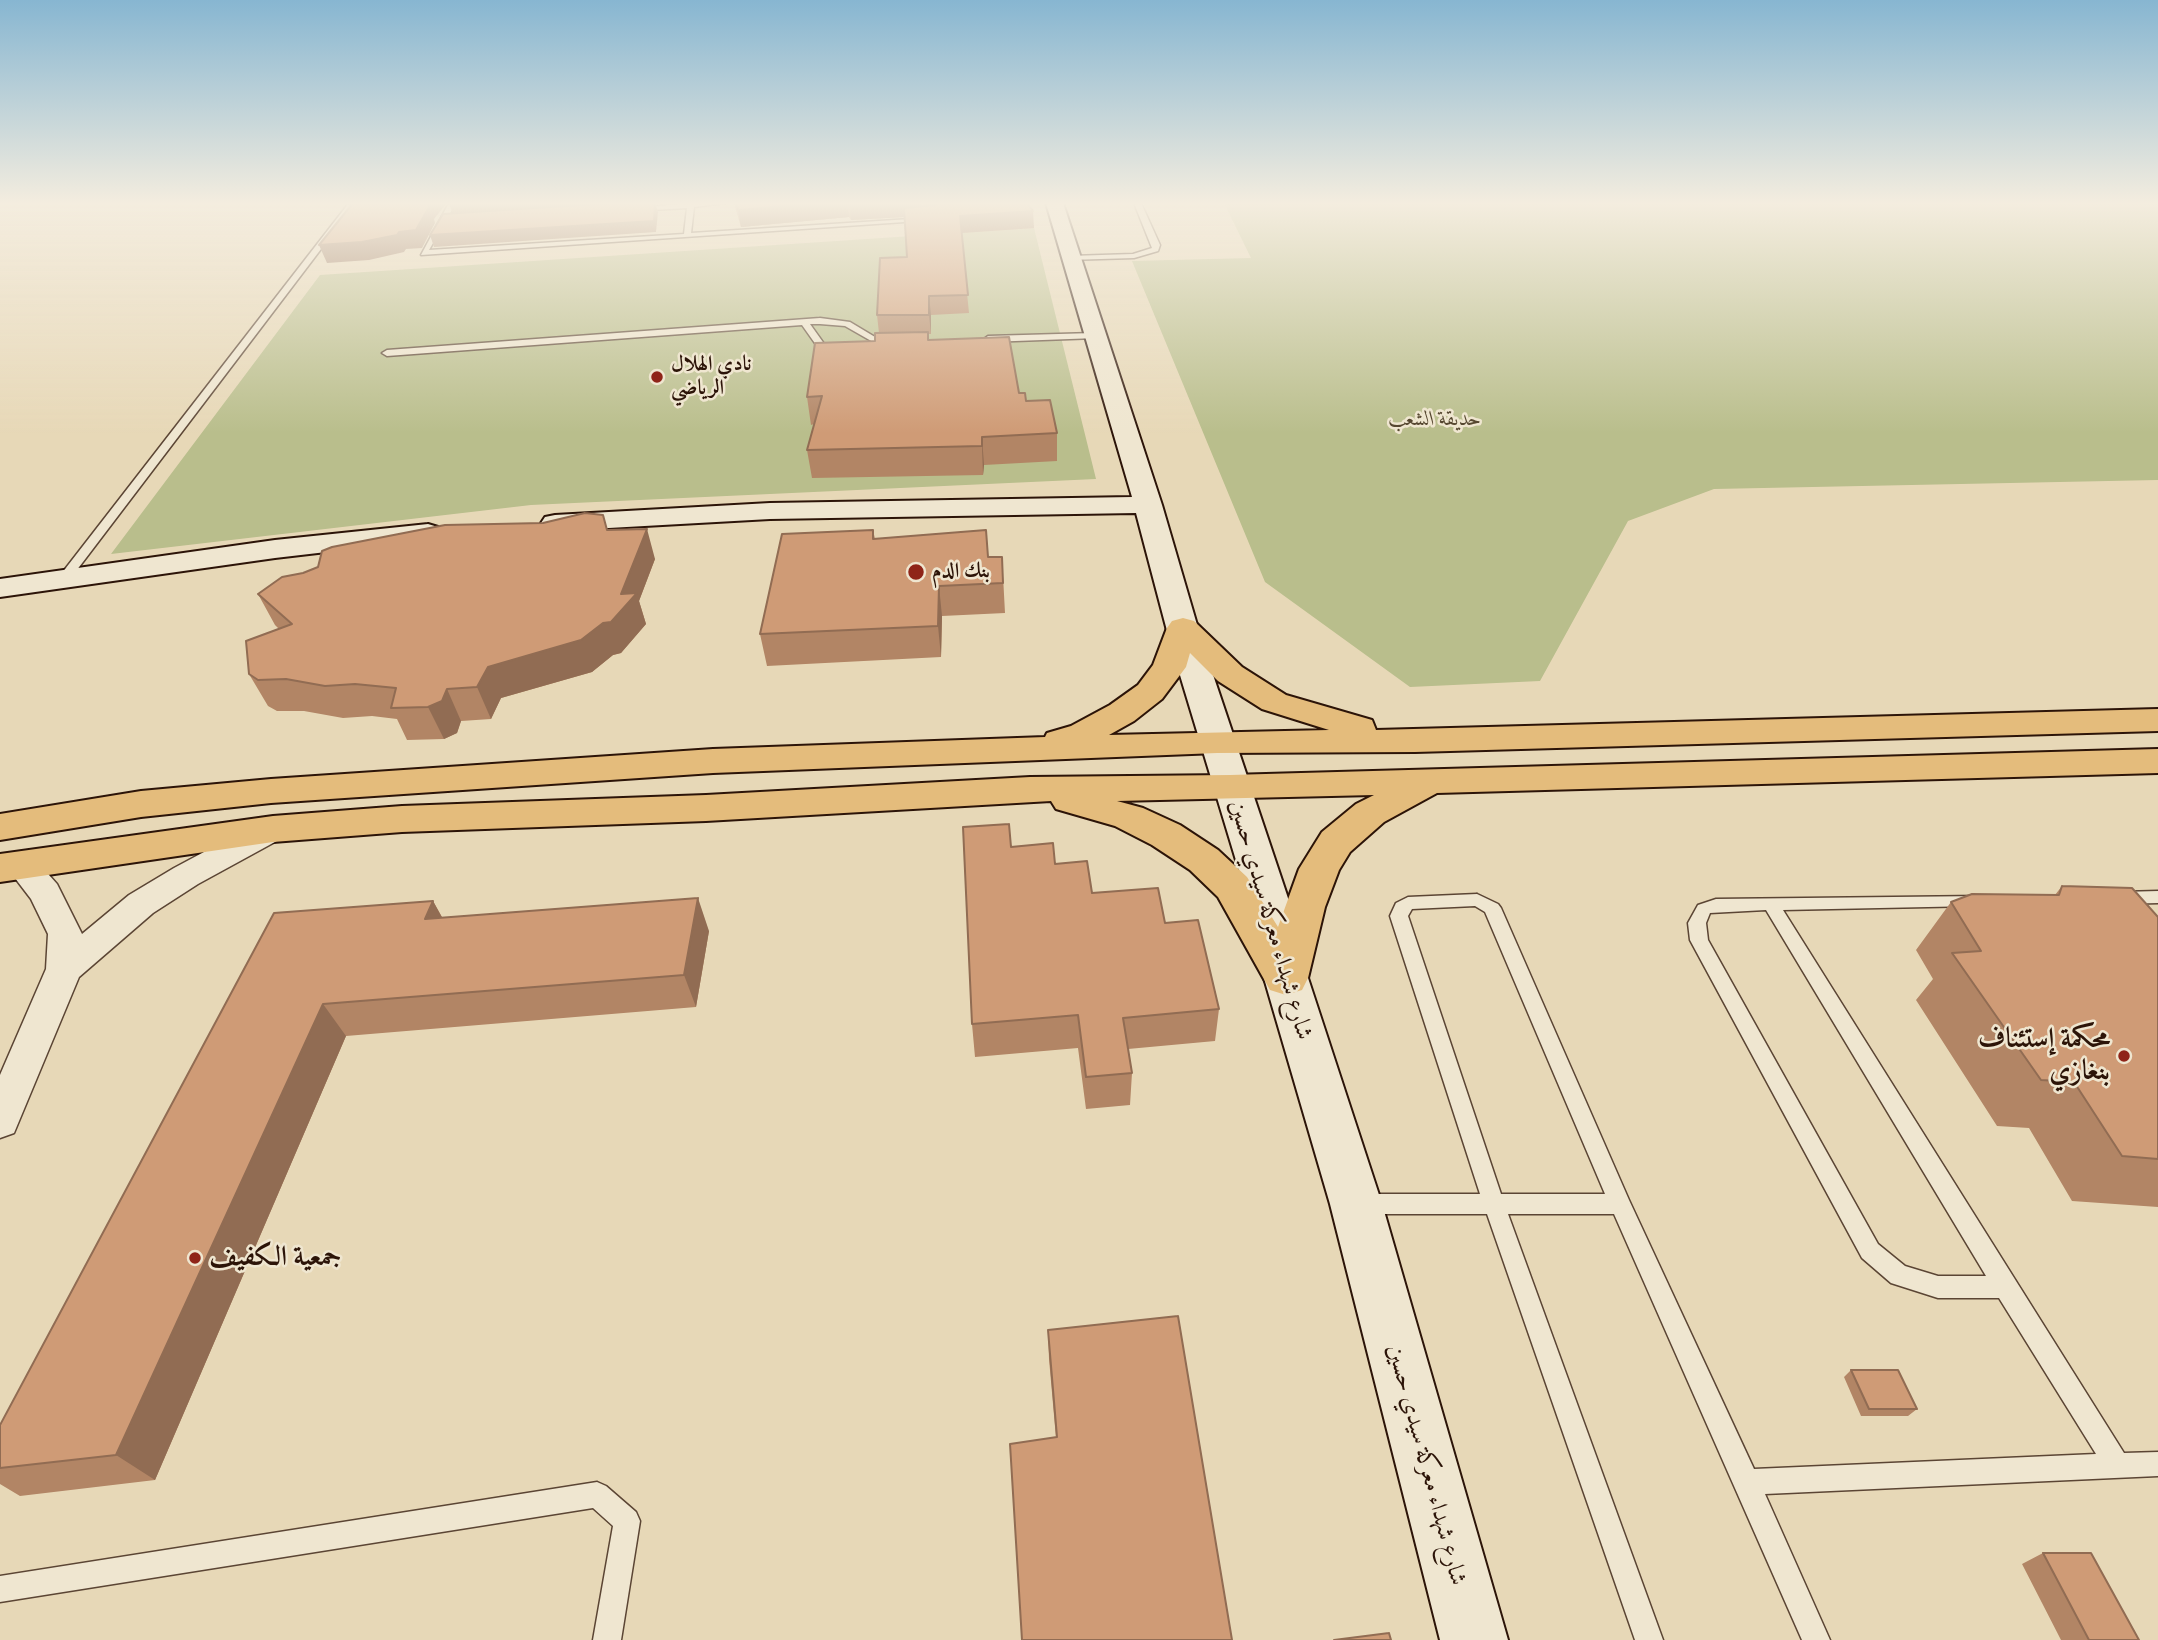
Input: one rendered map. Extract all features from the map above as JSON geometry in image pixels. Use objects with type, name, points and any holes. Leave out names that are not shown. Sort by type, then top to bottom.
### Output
[{"type":"main road","name":"شارع شهداء معركة سيدي حسين","points":[[1077,280],[1148,505],[1230,787],[1282,943],[1286,978],[1356,1204],[1474,1640]]},
{"type":"main road","points":[[528,525],[769,511],[1148,505]]},
{"type":"main road","points":[[0,588],[66,576],[275,549],[448,531]]},
{"type":"main road","points":[[1029,770],[1122,713],[1150,692],[1169,667],[1183,628],[1230,674],[1274,702],[1338,723],[1415,741]]},
{"type":"main road","points":[[10,867],[273,829],[402,819],[706,808],[1029,770],[1217,742],[1415,741],[2158,720]]},
{"type":"main road","points":[[0,827],[141,804],[298,789],[713,761],[1029,770],[1230,787],[2158,761]]},
{"type":"main road","points":[[1029,770],[1166,835],[1204,860],[1233,887],[1286,978]]},
{"type":"main road","points":[[1286,978],[1304,907],[1319,869],[1336,842],[1370,813],[1434,781]]},
{"type":"street","points":[[64,969],[141,904],[273,829]]},
{"type":"street","points":[[0,1121],[64,969],[65,934],[45,893],[10,867]]},
{"type":"lane","points":[[66,576],[294,280]]},
{"type":"lane","points":[[387,353],[804,322],[848,324],[873,339],[903,342]]},
{"type":"lane","points":[[804,322],[822,347],[843,354]]},
{"type":"lane","points":[[971,339],[1094,336]]},
{"type":"lane","points":[[983,348],[999,338]]},
{"type":"lane","points":[[2103,898],[2158,897]]},
{"type":"lane","points":[[1649,1640],[1494,1204],[1399,916],[1402,907],[1408,903],[1477,900],[1492,908],[1620,1204],[1816,1640]]},
{"type":"lane","points":[[1992,900],[1716,905],[1704,909],[1697,923],[1699,940],[1870,1251],[1899,1275],[1938,1287],[2005,1287]]},
{"type":"lane","points":[[1770,904],[2117,1465]]},
{"type":"lane","points":[[1356,1204],[1620,1204]]},
{"type":"lane","points":[[1747,1482],[2158,1464]]},
{"type":"lane","points":[[0,1589],[597,1495],[627,1521],[607,1640]]},
{"type":"green space","name":"نادي الهلال الرياضي","points":[[317,280],[1047,280],[1096,479],[531,505],[111,554]]},
{"type":"green space","name":"حديقة الشعب","points":[[1140,280],[2158,280],[2158,480],[1714,489],[1628,521],[1540,681],[1410,687],[1265,582]]},
{"type":"building","points":[[879,280],[966,280],[968,295],[929,296],[929,315],[877,315]]},
{"type":"building","points":[[928,332],[928,340],[1009,337],[1019,393],[1025,393],[1026,401],[1050,400],[1057,433],[982,437],[982,446],[807,450],[822,396],[807,397],[815,343],[875,341],[875,333]]},
{"type":"building","points":[[585,513],[603,515],[607,530],[647,529],[621,594],[637,593],[611,622],[603,623],[581,640],[488,667],[477,687],[447,689],[442,701],[428,707],[391,708],[396,688],[355,684],[325,686],[286,679],[258,680],[249,674],[246,641],[292,624],[258,594],[282,577],[318,567],[322,551],[445,525],[543,523]]},
{"type":"building","points":[[873,530],[873,539],[986,530],[988,557],[1002,557],[1003,583],[939,586],[938,626],[760,634],[782,534]]},
{"type":"building","points":[[1009,824],[1011,847],[1053,843],[1055,864],[1087,861],[1092,893],[1158,888],[1165,923],[1198,920],[1219,1009],[1123,1018],[1132,1073],[1086,1077],[1078,1015],[972,1024],[963,827]]},
{"type":"building","points":[[2062,886],[2132,888],[2158,917],[2158,1159],[2122,1156],[2074,1082],[2041,1080],[1952,953],[1981,951],[1951,902],[1972,894],[2059,895]]},
{"type":"building","points":[[698,898],[684,975],[323,1004],[116,1455],[0,1468],[0,1425],[274,913],[433,901],[425,919]]},
{"type":"building","points":[[1178,1316],[1232,1640],[1022,1640],[1010,1444],[1057,1437],[1048,1330]]},
{"type":"building","points":[[1851,1370],[1898,1370],[1917,1409],[1869,1409]]},
{"type":"building","points":[[2043,1553],[2091,1553],[2139,1640],[2089,1640]]},
{"type":"building","points":[[1389,1633],[1391,1640],[1334,1640]]},
{"type":"place","name":"نادي الهلال الرياضي","points":[[657,377]]},
{"type":"place","name":"بنك الدم","points":[[916,572]]},
{"type":"place","name":"محكمة إستئناف بنغازي","points":[[2124,1056]]},
{"type":"place","name":"جمعية الكفيف","points":[[195,1258]]}]
